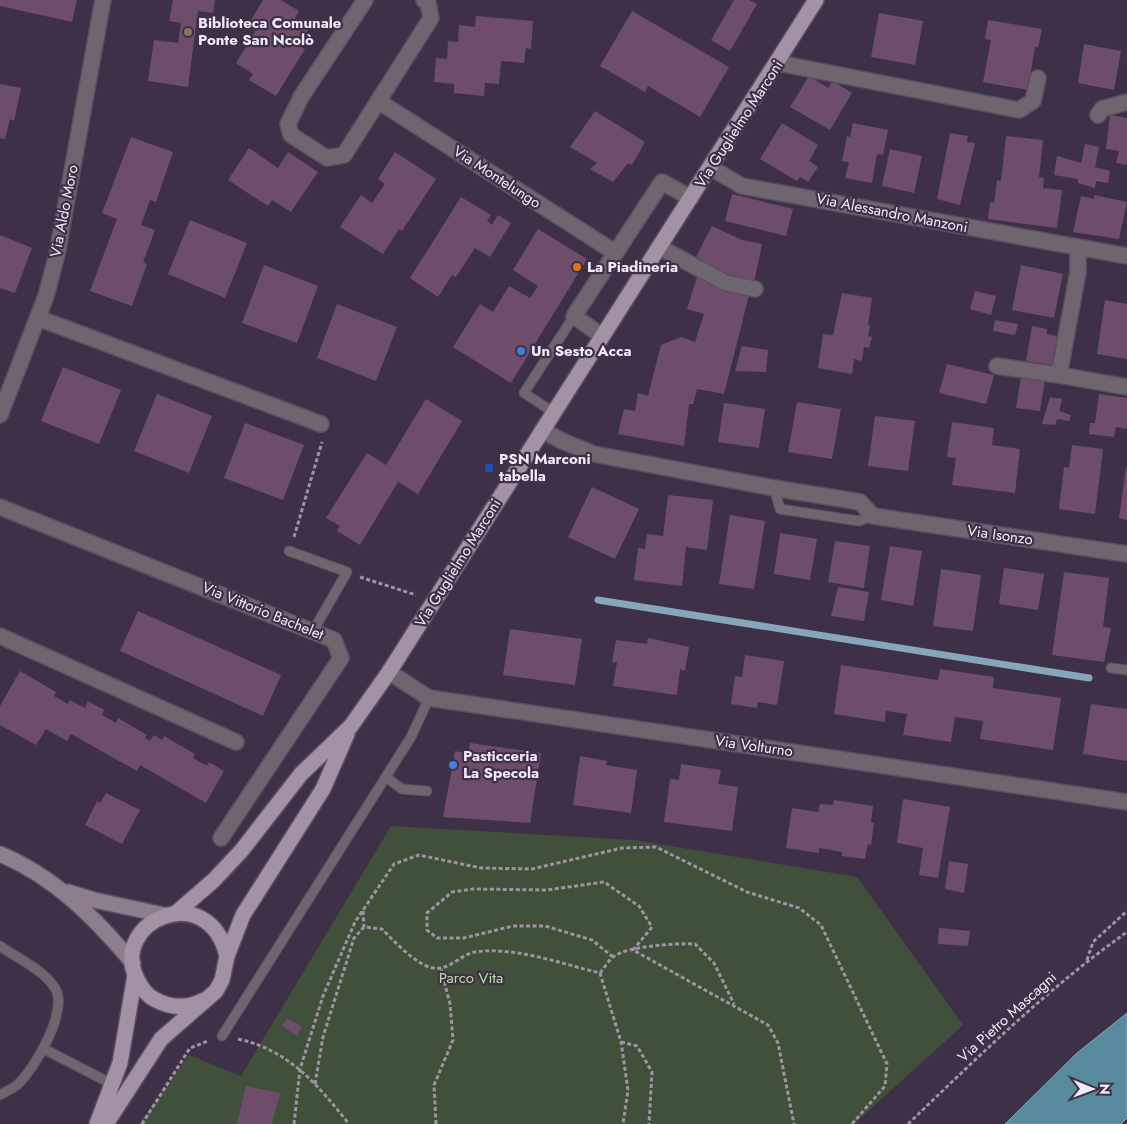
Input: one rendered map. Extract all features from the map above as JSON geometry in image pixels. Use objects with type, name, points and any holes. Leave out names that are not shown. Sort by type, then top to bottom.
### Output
[{"type":"main road","name":"Via Guglielmo Marconi","points":[[97,1124],[120,1063],[134,969],[134,948],[140,934],[151,922],[170,914],[204,889],[242,850],[301,774],[351,726],[389,672],[553,412],[778,63],[816,0]]},
{"type":"main road","name":"Via Guglielmo Marconi","points":[[106,1124],[161,1039],[206,999],[222,980],[227,956],[243,915],[323,789],[351,726]]},
{"type":"main road","points":[[170,914],[188,913],[210,924],[218,933],[227,956]]},
{"type":"main road","points":[[134,969],[142,988],[152,998],[165,1005],[179,1007],[193,1005],[206,999]]},
{"type":"street","name":"Via Aldo Moro","points":[[0,415],[38,318],[57,254],[103,0]]},
{"type":"street","points":[[365,0],[302,97],[288,124],[291,135],[327,158],[344,155],[431,18],[428,3],[424,0]]},
{"type":"street","points":[[778,63],[1019,110],[1033,101],[1038,78]]},
{"type":"street","name":"Via Montelungo","points":[[378,101],[616,253]]},
{"type":"street","points":[[1098,116],[1102,109],[1127,102]]},
{"type":"street","name":"Via Alessandro Manzoni","points":[[710,168],[742,186],[1127,256]]},
{"type":"street","points":[[602,336],[574,316],[662,182],[691,198]]},
{"type":"street","points":[[659,247],[726,283],[755,289]]},
{"type":"street","points":[[1059,375],[1078,272],[1078,247]]},
{"type":"street","points":[[38,318],[323,430]]},
{"type":"street","points":[[997,366],[1127,387]]},
{"type":"street","name":"Via Isonzo","points":[[542,430],[562,441],[594,454],[860,502],[873,516],[1127,554]]},
{"type":"street","name":"Via Vittorio Bachelet","points":[[1,510],[334,640],[341,658],[221,838]]},
{"type":"street","points":[[0,636],[236,742]]},
{"type":"street","name":"Via Volturno","points":[[389,672],[429,698],[1127,802]]},
{"type":"street","points":[[0,854],[64,891],[94,900],[170,914]]},
{"type":"street","points":[[64,891],[106,932],[134,969]]},
{"type":"lane","points":[[553,412],[524,393],[574,316]]},
{"type":"lane","points":[[289,551],[347,572],[313,631]]},
{"type":"lane","points":[[1111,668],[1127,670]]},
{"type":"lane","points":[[222,1036],[411,737],[429,698]]},
{"type":"lane","points":[[386,777],[402,789],[427,791]]},
{"type":"lane","points":[[0,946],[44,975],[56,990],[57,1011],[44,1049],[31,1070],[16,1086],[0,1095]]},
{"type":"lane","points":[[44,1049],[112,1084]]},
{"type":"path","points":[[289,551],[323,430]]},
{"type":"path","points":[[347,572],[416,596]]},
{"type":"path","points":[[294,1124],[300,1069],[323,996],[355,922],[394,864],[419,855],[481,868],[532,869],[622,848],[656,847],[747,892],[799,908],[821,925],[887,1064],[886,1086],[852,1124]]},
{"type":"path","points":[[613,956],[592,940],[545,926],[513,926],[464,938],[438,938],[427,930],[427,913],[452,892],[473,889],[547,890],[604,882],[639,906],[652,927],[633,950]]},
{"type":"path","points":[[315,1084],[323,1037],[351,947],[354,938],[364,927],[363,910]]},
{"type":"path","points":[[1087,960],[1093,942],[1127,911]]},
{"type":"path","points":[[364,927],[382,929],[401,948],[431,968],[441,969],[473,952],[502,950],[600,973]]},
{"type":"path","name":"Via Pietro Mascagni","points":[[908,1124],[986,1050],[1087,960],[1127,932]]},
{"type":"path","points":[[600,973],[613,956],[671,943],[695,944],[714,963],[735,1005]]},
{"type":"path","points":[[633,950],[768,1025],[778,1043],[794,1124]]},
{"type":"path","points":[[436,1124],[434,1085],[453,1040],[450,1004],[441,969]]},
{"type":"path","points":[[600,973],[621,1042],[628,1090],[623,1124]]},
{"type":"path","points":[[142,1124],[190,1048],[222,1036],[256,1043],[300,1069],[349,1124]]},
{"type":"path","points":[[621,1042],[637,1046],[652,1072],[650,1124]]},
{"type":"green space","name":"Parco Vita","points":[[391,826],[634,840],[857,877],[963,1025],[854,1124],[139,1124],[189,1055],[241,1076]]},
{"type":"water","points":[[1127,1013],[1127,1118],[1121,1124],[1005,1124],[1077,1053]]},
{"type":"building","points":[[0,0],[77,0],[72,22],[0,6]]},
{"type":"building","points":[[173,0],[215,0],[213,13],[198,11],[188,87],[148,81],[154,40],[178,43],[181,23],[169,21]]},
{"type":"building","points":[[263,0],[281,0],[299,11],[295,18],[310,27],[299,46],[305,49],[276,96],[249,80],[253,74],[236,63],[259,25],[251,20]]},
{"type":"building","points":[[734,0],[749,0],[757,4],[730,51],[711,40]]},
{"type":"building","points":[[632,11],[729,67],[700,117],[648,86],[645,92],[600,66]]},
{"type":"building","points":[[879,13],[923,21],[915,65],[871,57]]},
{"type":"building","points":[[476,16],[533,21],[531,49],[526,48],[524,63],[501,61],[499,84],[485,83],[484,96],[454,93],[454,84],[434,82],[436,58],[447,59],[448,41],[458,42],[459,25],[475,27]]},
{"type":"building","points":[[988,20],[1042,29],[1038,47],[1035,47],[1028,90],[983,82],[991,40],[985,39]]},
{"type":"building","points":[[1084,44],[1121,51],[1114,90],[1078,83]]},
{"type":"building","points":[[809,76],[828,88],[833,81],[852,93],[830,130],[790,107]]},
{"type":"building","points":[[0,84],[21,88],[14,121],[10,119],[5,139],[0,138]]},
{"type":"building","points":[[595,111],[645,142],[632,165],[628,163],[613,182],[590,169],[597,163],[570,147]]},
{"type":"building","points":[[1110,115],[1127,118],[1127,165],[1116,163],[1119,151],[1106,149]]},
{"type":"building","points":[[782,123],[818,145],[809,161],[818,167],[808,182],[800,177],[797,181],[760,159]]},
{"type":"building","points":[[853,123],[888,130],[883,155],[877,154],[872,183],[845,178],[849,162],[842,161],[847,136],[850,137]]},
{"type":"building","points":[[950,133],[968,136],[967,142],[975,143],[960,205],[937,199]]},
{"type":"building","points":[[1006,136],[1043,140],[1039,177],[1044,178],[1043,188],[1062,190],[1057,228],[988,219],[990,202],[994,203],[997,180],[1001,181]]},
{"type":"building","points":[[131,137],[173,152],[156,202],[150,200],[141,225],[155,230],[143,262],[147,264],[132,306],[90,291],[117,219],[102,213]]},
{"type":"building","points":[[1085,144],[1099,147],[1095,167],[1110,171],[1108,183],[1096,181],[1095,188],[1078,183],[1078,179],[1054,175],[1057,156],[1081,163]]},
{"type":"building","points":[[249,148],[278,168],[288,152],[318,172],[291,212],[272,200],[268,206],[228,180]]},
{"type":"building","points":[[890,149],[922,156],[914,193],[882,186]]},
{"type":"building","points":[[395,152],[436,179],[402,231],[399,229],[383,254],[340,227],[361,195],[372,203],[385,184],[378,179]]},
{"type":"building","points":[[732,194],[793,209],[786,236],[725,221]]},
{"type":"building","points":[[1094,195],[1127,202],[1119,239],[1073,232],[1081,196],[1094,199]]},
{"type":"building","points":[[461,197],[491,215],[487,221],[492,225],[498,215],[511,223],[490,257],[475,248],[456,277],[452,275],[438,297],[410,278]]},
{"type":"building","points":[[190,220],[247,243],[225,298],[168,274]]},
{"type":"building","points":[[712,226],[742,240],[762,244],[754,283],[731,278],[695,259]]},
{"type":"building","points":[[538,229],[587,259],[511,383],[453,347],[480,304],[493,312],[509,286],[530,298],[538,286],[513,270]]},
{"type":"building","points":[[0,235],[32,248],[15,293],[0,288]]},
{"type":"building","points":[[264,265],[318,286],[297,343],[242,323]]},
{"type":"building","points":[[1021,265],[1063,274],[1054,318],[1012,310]]},
{"type":"building","points":[[697,277],[749,295],[724,394],[697,389],[693,404],[689,404],[684,446],[618,434],[624,409],[635,411],[638,393],[648,396],[661,345],[681,337],[695,342],[704,314],[687,309]]},
{"type":"building","points":[[975,291],[996,296],[991,315],[970,309]]},
{"type":"building","points":[[842,293],[872,298],[868,336],[872,337],[869,348],[864,347],[862,361],[854,359],[852,374],[818,368],[823,334],[833,335]]},
{"type":"building","points":[[1105,300],[1127,304],[1127,359],[1097,354]]},
{"type":"building","points":[[337,304],[397,327],[376,381],[317,358]]},
{"type":"building","points":[[995,320],[1018,324],[1015,335],[993,331]]},
{"type":"building","points":[[1032,326],[1047,329],[1047,334],[1057,336],[1053,365],[1026,361]]},
{"type":"building","points":[[742,346],[768,350],[766,372],[735,371]]},
{"type":"building","points":[[947,364],[994,375],[986,404],[939,393]]},
{"type":"building","points":[[63,367],[121,390],[99,444],[41,421]]},
{"type":"building","points":[[1022,370],[1046,374],[1040,411],[1016,408]]},
{"type":"building","points":[[157,394],[212,416],[189,473],[134,451]]},
{"type":"building","points":[[1099,394],[1127,398],[1127,429],[1116,427],[1114,437],[1089,434],[1090,423],[1095,423]]},
{"type":"building","points":[[1050,397],[1062,399],[1059,411],[1071,415],[1069,421],[1057,419],[1055,425],[1042,424]]},
{"type":"building","points":[[426,399],[462,421],[418,494],[398,482],[360,545],[337,531],[340,526],[326,518],[367,453],[386,465]]},
{"type":"building","points":[[797,402],[841,409],[832,459],[788,452]]},
{"type":"building","points":[[724,403],[765,409],[759,448],[718,442]]},
{"type":"building","points":[[875,416],[915,421],[908,471],[868,466]]},
{"type":"building","points":[[952,422],[994,428],[992,445],[1020,449],[1015,493],[952,485],[956,458],[947,457]]},
{"type":"building","points":[[245,423],[304,445],[283,500],[224,478]]},
{"type":"building","points":[[1072,445],[1103,449],[1095,514],[1059,509],[1064,467],[1069,468]]},
{"type":"building","points":[[1127,467],[1127,520],[1119,518]]},
{"type":"building","points":[[592,487],[639,509],[615,559],[568,537]]},
{"type":"building","points":[[668,495],[713,500],[707,550],[686,547],[682,586],[634,580],[638,548],[645,549],[647,534],[663,536]]},
{"type":"building","points":[[730,515],[765,521],[754,589],[719,584]]},
{"type":"building","points":[[780,533],[817,539],[810,580],[774,574]]},
{"type":"building","points":[[835,541],[870,546],[864,588],[828,582]]},
{"type":"building","points":[[890,546],[922,551],[913,606],[881,600]]},
{"type":"building","points":[[1004,568],[1044,574],[1038,610],[999,604]]},
{"type":"building","points":[[941,569],[981,575],[973,631],[933,626]]},
{"type":"building","points":[[1064,572],[1109,578],[1103,627],[1111,628],[1104,662],[1052,655]]},
{"type":"building","points":[[838,587],[869,592],[864,621],[831,616]]},
{"type":"building","points":[[138,611],[281,675],[263,716],[120,651]]},
{"type":"building","points":[[510,629],[582,639],[575,685],[503,675]]},
{"type":"building","points":[[648,638],[689,647],[685,671],[680,669],[677,695],[613,686],[617,662],[612,662],[616,640],[647,644]]},
{"type":"building","points":[[745,655],[784,661],[777,705],[758,702],[757,708],[731,704],[735,676],[742,677]]},
{"type":"building","points":[[841,665],[938,680],[940,669],[994,677],[993,688],[1061,698],[1053,750],[980,739],[983,721],[955,717],[951,742],[903,735],[907,714],[886,711],[885,722],[834,714]]},
{"type":"building","points":[[20,671],[56,692],[54,696],[68,704],[70,700],[85,708],[88,701],[104,710],[102,715],[116,723],[118,718],[147,735],[145,738],[150,741],[154,735],[162,740],[164,736],[195,754],[193,758],[207,766],[209,762],[224,771],[206,803],[140,765],[137,771],[71,734],[67,741],[46,729],[36,745],[0,725],[0,706]]},
{"type":"building","points":[[1091,704],[1127,709],[1127,761],[1083,754]]},
{"type":"building","points":[[470,743],[541,753],[530,823],[443,817],[455,751],[468,754]]},
{"type":"building","points":[[580,756],[607,761],[606,765],[637,770],[631,813],[573,805]]},
{"type":"building","points":[[681,764],[721,770],[718,784],[738,787],[732,831],[664,822],[670,779],[679,780]]},
{"type":"building","points":[[106,793],[140,810],[122,844],[85,825],[97,801],[100,803]]},
{"type":"building","points":[[903,799],[950,807],[938,878],[919,875],[923,848],[897,843]]},
{"type":"building","points":[[834,800],[873,806],[871,822],[874,823],[871,845],[868,844],[865,859],[842,856],[842,852],[819,848],[819,853],[786,848],[792,808],[818,812],[820,804],[833,805]]},
{"type":"building","points":[[949,861],[968,864],[964,893],[945,889]]},
{"type":"building","points":[[939,928],[970,931],[968,946],[938,944]]},
{"type":"building","points":[[287,1018],[302,1027],[297,1036],[282,1026]]},
{"type":"building","points":[[246,1086],[280,1093],[272,1124],[237,1124]]},
{"type":"waterway","points":[[598,600],[1089,678]]},
{"type":"place","name":"Biblioteca Comunale Ponte San Ncolò","points":[[188,32]]},
{"type":"place","name":"La Piadineria","points":[[577,267]]},
{"type":"place","name":"Un Sesto Acca","points":[[521,351]]},
{"type":"place","name":"PSN Marconi tabella","points":[[489,468]]},
{"type":"place","name":"Pasticceria La Specola","points":[[453,765]]}]
